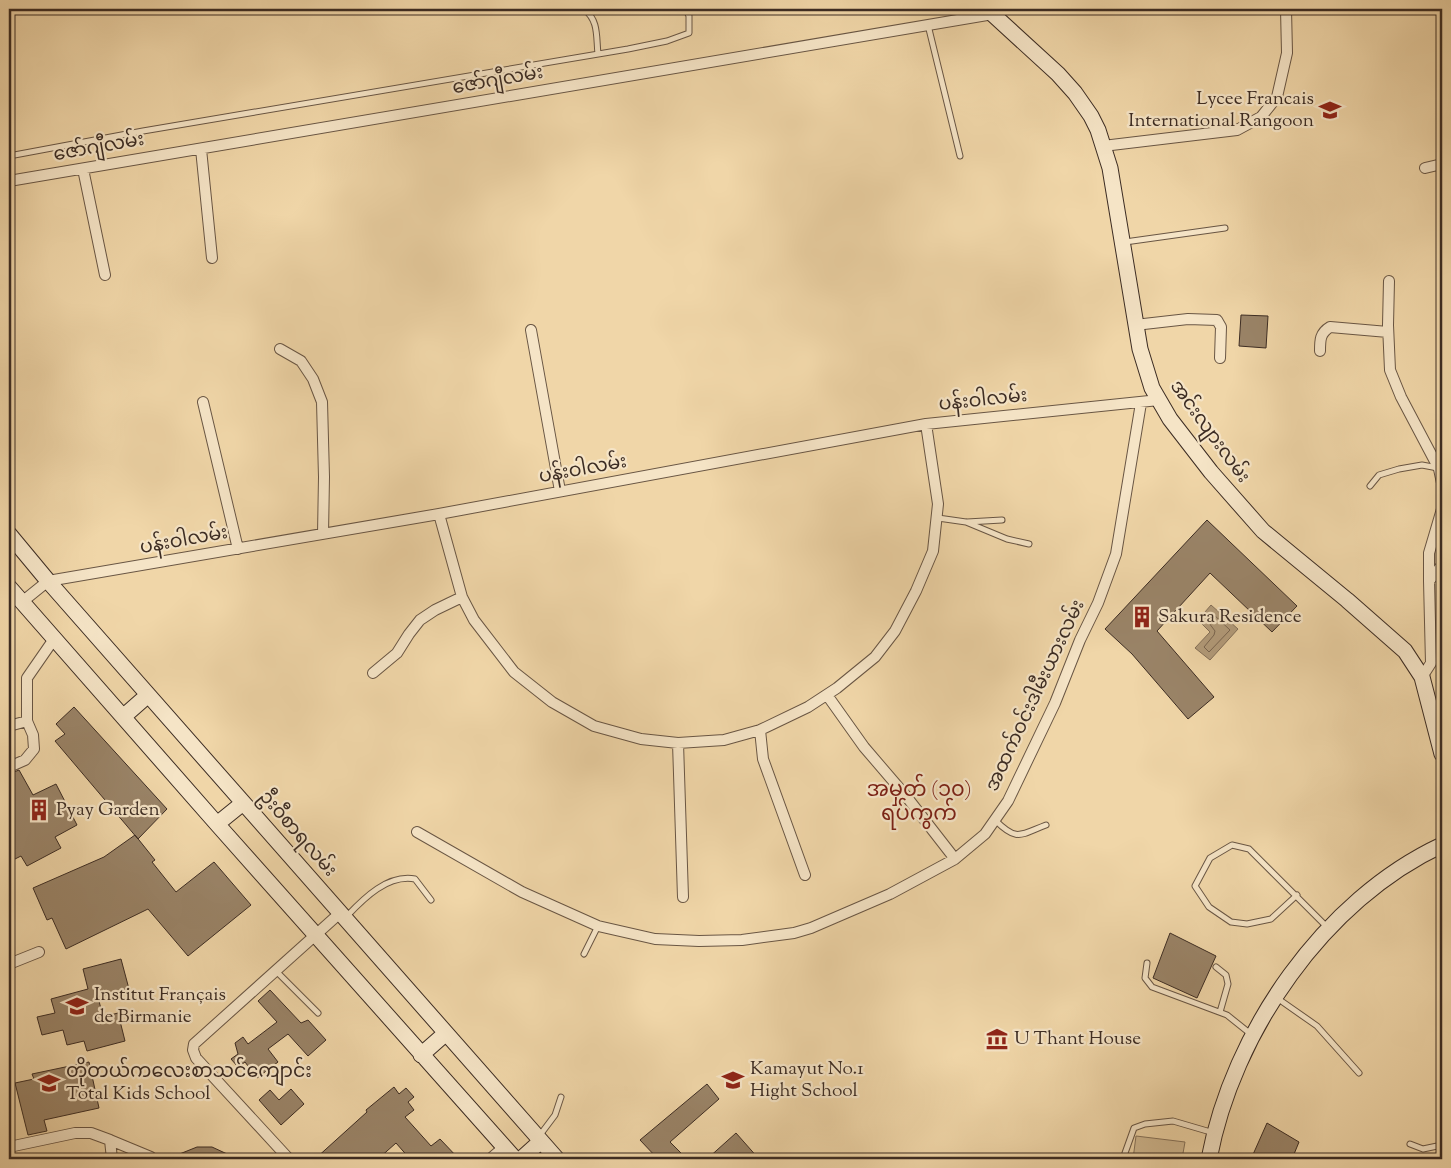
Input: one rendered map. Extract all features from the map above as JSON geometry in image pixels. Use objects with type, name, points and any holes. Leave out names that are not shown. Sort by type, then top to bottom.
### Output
[{"type":"main road","name":"အင်းလျားလမ်း","points":[[990,12],[1058,74],[1075,93],[1091,116],[1104,146],[1110,168],[1135,325],[1147,375],[1170,419],[1211,472],[1263,531],[1405,650],[1422,676],[1442,754]]},
{"type":"main road","name":"ဦးဝီစာရလမ်း","points":[[9,534],[48,581],[557,1159]]},
{"type":"main road","points":[[9,587],[216,824],[515,1159]]},
{"type":"main road","points":[[123,718],[148,695]]},
{"type":"main road","points":[[216,824],[243,803]]},
{"type":"main road","points":[[1209,1159],[1214,1133],[1231,1085],[1253,1036],[1275,996],[1328,928],[1352,906],[1391,876],[1442,845]]},
{"type":"main road","points":[[421,1055],[446,1033]]},
{"type":"main road","points":[[521,1159],[539,1139]]},
{"type":"street","points":[[1104,146],[1237,130],[1261,117],[1277,97],[1287,53],[1286,9]]},
{"type":"street","name":"ဇော်ဂျီလမ်း","points":[[9,181],[928,26],[990,12]]},
{"type":"street","points":[[200,149],[212,258]]},
{"type":"street","points":[[1425,168],[1442,164]]},
{"type":"street","points":[[83,169],[105,275]]},
{"type":"street","points":[[1389,281],[1388,332],[1390,370],[1401,397],[1439,469],[1442,483]]},
{"type":"street","points":[[1135,325],[1188,319],[1216,320],[1220,327],[1220,358]]},
{"type":"street","points":[[1320,351],[1320,338],[1324,331],[1330,327],[1388,332]]},
{"type":"street","points":[[531,330],[560,491]]},
{"type":"street","points":[[280,349],[301,361],[313,379],[322,402],[323,534]]},
{"type":"street","name":"ပန်းဝါလမ်း","points":[[22,602],[48,581],[439,514],[926,424],[1159,400]]},
{"type":"street","points":[[203,402],[238,549]]},
{"type":"street","name":"အထက်ဝင်းဒါမီးယားလမ်း","points":[[417,832],[522,892],[598,926],[655,939],[698,941],[742,940],[794,933],[811,928],[890,894],[955,859],[985,834],[1008,801],[1055,703],[1080,640],[1098,603],[1116,554],[1141,403]]},
{"type":"street","points":[[439,514],[462,597],[474,620],[514,672],[552,702],[594,726],[641,739],[678,744],[724,740],[760,730],[808,707],[827,695],[874,657],[895,631],[916,591],[933,551],[938,518],[938,504],[926,424]]},
{"type":"street","points":[[1422,676],[1431,664],[1429,553],[1442,509]]},
{"type":"street","points":[[1429,581],[1442,565]]},
{"type":"street","points":[[373,673],[397,653],[408,634],[420,620],[435,610],[462,597]]},
{"type":"street","points":[[9,767],[25,760],[34,749],[33,735],[27,721],[27,678],[54,639]]},
{"type":"street","points":[[827,695],[864,747],[906,796],[955,859]]},
{"type":"street","points":[[9,726],[27,721]]},
{"type":"street","points":[[760,730],[762,758],[805,875]]},
{"type":"street","points":[[678,744],[682,897]]},
{"type":"street","points":[[289,1159],[196,1058],[193,1050],[194,1044],[315,934],[342,916]]},
{"type":"street","points":[[9,964],[39,952]]},
{"type":"street","points":[[9,1147],[75,1133],[91,1133],[152,1159]]},
{"type":"street","points":[[110,1140],[112,1159]]},
{"type":"street","points":[[490,1159],[504,1147]]},
{"type":"lane","points":[[584,9],[591,14],[595,21],[598,54]]},
{"type":"lane","points":[[9,156],[143,131],[667,41],[689,33],[689,16],[686,9]]},
{"type":"lane","points":[[928,26],[960,156]]},
{"type":"lane","points":[[1122,243],[1224,228]]},
{"type":"lane","points":[[1370,486],[1379,475],[1399,469],[1422,465],[1439,469]]},
{"type":"lane","points":[[938,518],[966,522],[1002,520]]},
{"type":"lane","points":[[966,522],[1007,539],[1029,544]]},
{"type":"lane","points":[[995,820],[1007,832],[1016,835],[1022,835],[1046,825]]},
{"type":"lane","points":[[1296,895],[1271,920],[1248,924],[1232,922],[1208,906],[1196,886],[1210,858],[1232,845],[1248,849],[1296,895],[1328,928]]},
{"type":"lane","points":[[342,916],[376,890],[404,877],[415,879],[431,900]]},
{"type":"lane","points":[[584,954],[598,926]]},
{"type":"lane","points":[[1147,963],[1145,978],[1152,987],[1227,1015],[1253,1036]]},
{"type":"lane","points":[[1216,967],[1226,975],[1228,984],[1220,1012]]},
{"type":"lane","points":[[275,970],[318,1013]]},
{"type":"lane","points":[[1275,996],[1317,1026],[1359,1073]]},
{"type":"lane","points":[[539,1139],[555,1115],[561,1097]]},
{"type":"lane","points":[[1125,1153],[1134,1128],[1145,1124],[1173,1122],[1214,1133]]},
{"type":"lane","points":[[1410,1144],[1423,1150],[1442,1145]]},
{"type":"shaded area","points":[[1136,1136],[1185,1142],[1182,1159],[1133,1159]]},
{"type":"water","points":[[1211,605],[1238,629],[1210,660],[1195,648],[1210,632],[1198,620]]},
{"type":"building","points":[[1241,315],[1268,316],[1266,348],[1239,346]]},
{"type":"building","name":"Sakura Residence","points":[[1207,520],[1297,606],[1272,632],[1210,573],[1157,631],[1214,697],[1188,719],[1132,654],[1105,629]]},
{"type":"building","points":[[74,707],[167,809],[138,839],[55,741],[65,734],[56,724]]},
{"type":"building","name":"Pyay Garden","points":[[19,770],[33,795],[56,784],[77,825],[55,837],[61,848],[27,866],[21,856],[9,862],[9,774]]},
{"type":"building","points":[[135,835],[155,860],[152,862],[176,892],[214,862],[251,905],[188,956],[148,909],[66,949],[52,918],[47,920],[33,888],[104,857]]},
{"type":"building","points":[[1170,933],[1216,956],[1197,998],[1153,978]]},
{"type":"building","name":"Institut Français de Birmanie","points":[[121,959],[129,989],[98,997],[103,1017],[118,1013],[125,1041],[87,1051],[84,1041],[67,1045],[63,1030],[42,1035],[37,1017],[55,1013],[51,999],[88,989],[83,969]]},
{"type":"building","points":[[270,990],[301,1023],[308,1020],[326,1040],[308,1056],[288,1034],[268,1049],[278,1062],[257,1078],[245,1062],[238,1067],[231,1059],[238,1054],[235,1043],[243,1037],[248,1044],[277,1022],[258,1001]]},
{"type":"building","points":[[89,1062],[99,1108],[44,1120],[47,1131],[28,1135],[15,1083],[34,1079],[32,1074]]},
{"type":"building","points":[[707,1084],[719,1099],[670,1142],[687,1159],[658,1159],[640,1140]]},
{"type":"building","points":[[394,1087],[399,1094],[406,1088],[414,1097],[408,1102],[414,1110],[405,1117],[431,1146],[440,1139],[459,1159],[410,1159],[396,1143],[378,1159],[315,1159],[367,1112],[366,1110]]},
{"type":"building","points":[[291,1089],[304,1104],[281,1125],[259,1100],[270,1090],[279,1100]]},
{"type":"building","points":[[1267,1123],[1299,1142],[1292,1159],[1251,1159]]},
{"type":"building","points":[[736,1133],[759,1159],[707,1159]]},
{"type":"building","points":[[197,1147],[212,1147],[238,1159],[167,1159]]},
{"type":"place","name":"Lycee Francais International Rangoon","points":[[1330,110]]},
{"type":"place","name":"Sakura Residence","points":[[1142,617]]},
{"type":"place","name":"Pyay Garden","points":[[39,810]]},
{"type":"place","name":"Institut Français de Birmanie","points":[[77,1006]]},
{"type":"place","name":"U Thant House","points":[[997,1039]]},
{"type":"place","name":"Kamayut No.1 Hight School","points":[[733,1080]]},
{"type":"place","name":"တိုတယ်ကလေးစာသင်ကျောင်း Total Kids School","points":[[49,1083]]},
{"type":"district","name":"အမှတ် (၁၀) ရပ်ကွက်","points":[[919,803]]}]
